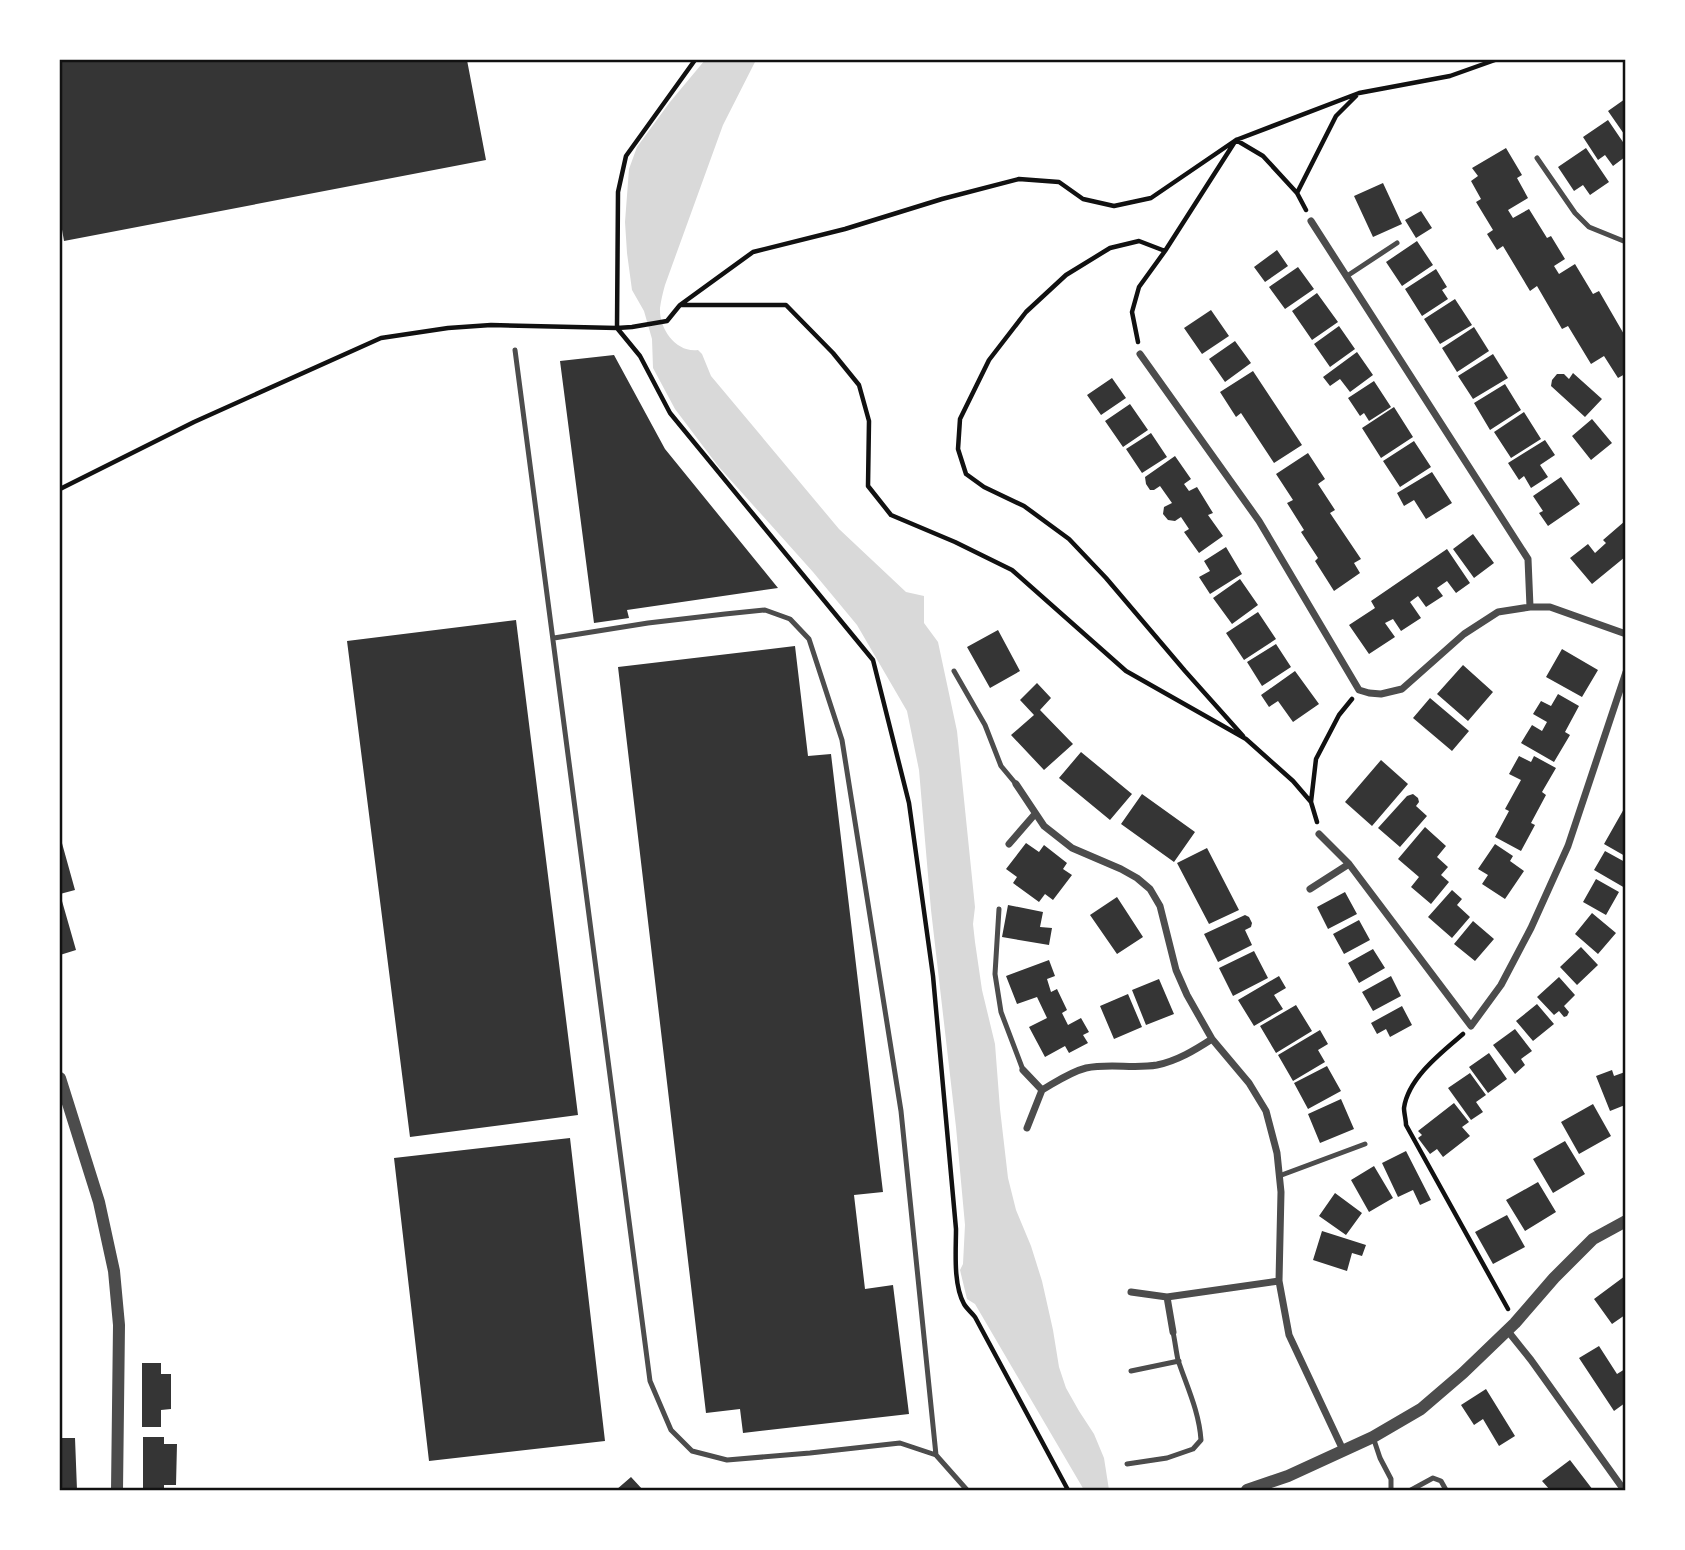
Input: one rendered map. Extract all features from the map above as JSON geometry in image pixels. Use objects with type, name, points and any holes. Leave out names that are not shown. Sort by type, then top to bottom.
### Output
[{"type":"street","points":[[1311,221],[1528,559],[1530,607]]},
{"type":"street","points":[[1140,354],[1259,521],[1359,690],[1381,694],[1402,689],[1464,634],[1498,612],[1550,607],[1626,634]]},
{"type":"street","points":[[1320,834],[1349,864],[1471,1027],[1502,985],[1568,846],[1626,672]]},
{"type":"street","points":[[1016,784],[1044,825],[1072,848],[1121,869],[1150,889],[1160,906],[1176,970],[1187,995],[1212,1039],[1249,1083],[1266,1111],[1277,1153],[1281,1192],[1279,1281],[1289,1335],[1343,1450]]},
{"type":"street","points":[[1009,844],[1035,814]]},
{"type":"street","points":[[1310,889],[1349,864]]},
{"type":"street","points":[[1027,1128],[1042,1090],[1067,1076],[1085,1068],[1155,1065],[1171,1061],[1212,1039]]},
{"type":"street","points":[[1023,1070],[1042,1090]]},
{"type":"street","points":[[60,1078],[99,1202],[114,1271],[119,1325],[117,1490]]},
{"type":"street","points":[[1247,1490],[1288,1476],[1373,1437],[1420,1409],[1463,1373],[1511,1326],[1593,1239],[1626,1221]]},
{"type":"street","points":[[1131,1292],[1167,1297],[1279,1281]]},
{"type":"street","points":[[1167,1297],[1173,1332]]},
{"type":"street","points":[[1511,1326],[1531,1360],[1624,1490]]},
{"type":"lane","points":[[1536,158],[1589,228],[1626,242]]},
{"type":"lane","points":[[1347,276],[1397,243]]},
{"type":"lane","points":[[515,350],[650,1381],[671,1430],[692,1451],[727,1460],[900,1443],[936,1455],[967,1490]]},
{"type":"lane","points":[[554,638],[765,610],[790,619],[809,639],[842,740],[901,1111],[936,1455]]},
{"type":"lane","points":[[954,671],[985,725],[1001,766],[1016,784]]},
{"type":"lane","points":[[999,909],[995,974],[1001,1012],[1023,1070]]},
{"type":"lane","points":[[1279,1176],[1365,1144]]},
{"type":"lane","points":[[1127,1464],[1167,1458],[1193,1449],[1201,1440],[1200,1423],[1179,1361],[1173,1332]]},
{"type":"lane","points":[[1131,1371],[1179,1361]]},
{"type":"lane","points":[[1373,1437],[1391,1479],[1391,1490]]},
{"type":"lane","points":[[1411,1490],[1433,1478],[1441,1481],[1446,1490]]},
{"type":"path","points":[[695,60],[626,156],[618,192],[617,328],[640,356],[670,413],[873,660],[909,803],[931,963],[955,1216],[957,1282],[963,1303],[975,1317],[1068,1490]]},
{"type":"path","points":[[60,489],[194,422],[381,338],[491,325],[617,328],[667,321],[680,306],[754,252],[1019,179],[1059,183],[1083,199],[1114,206],[1152,198],[1237,140],[1359,93],[1450,76],[1495,60]]},
{"type":"path","points":[[1297,193],[1336,116],[1359,93]]},
{"type":"path","points":[[1237,140],[1263,156],[1297,193],[1311,221]]},
{"type":"path","points":[[1140,354],[1132,312],[1139,287],[1237,140]]},
{"type":"path","points":[[1165,251],[1139,241],[1110,248],[1066,275],[1026,312],[989,360],[960,419],[958,449],[966,474],[984,487],[1024,506],[1069,539],[1246,739],[1293,781],[1311,802]]},
{"type":"path","points":[[680,306],[786,305],[833,353],[859,385],[869,421],[868,486],[891,515],[1012,570],[1126,671],[1246,739]]},
{"type":"path","points":[[1320,834],[1311,802],[1315,759],[1339,715],[1359,690]]},
{"type":"path","points":[[1471,1027],[1428,1064],[1410,1090],[1404,1108],[1406,1125],[1511,1326]]},
{"type":"shaded area","points":[[705,60],[756,60],[723,125],[665,285],[660,308],[662,324],[676,344],[690,350],[698,350],[702,354],[711,376],[839,529],[906,592],[924,596],[924,623],[938,642],[957,731],[975,907],[975,942],[982,990],[995,1044],[1008,1178],[1016,1210],[1042,1281],[1059,1367],[1066,1388],[1094,1434],[1104,1458],[1109,1490],[1084,1490],[975,1304],[967,1299],[960,1270],[963,1264],[965,1225],[956,1127],[931,910],[919,770],[907,711],[857,625],[718,466],[675,409],[653,368],[652,339],[644,311],[632,290],[627,253],[625,222],[629,169],[637,147]]},
{"type":"building","points":[[60,60],[467,60],[486,160],[64,241],[60,218]]},
{"type":"building","points":[[1625,99],[1625,133],[1624,134],[1608,111]]},
{"type":"building","points":[[1608,120],[1625,145],[1625,157],[1613,166],[1605,155],[1598,160],[1583,137]]},
{"type":"building","points":[[1506,148],[1522,175],[1517,178],[1528,198],[1508,210],[1513,218],[1529,209],[1547,238],[1551,236],[1565,259],[1554,266],[1559,274],[1575,264],[1593,294],[1599,291],[1625,336],[1625,374],[1618,378],[1604,356],[1591,364],[1568,326],[1562,329],[1537,286],[1530,291],[1503,246],[1497,250],[1487,234],[1493,230],[1476,202],[1481,199],[1471,181],[1478,176],[1472,168]]},
{"type":"building","points":[[1586,148],[1609,182],[1590,195],[1583,185],[1574,191],[1558,167]]},
{"type":"building","points":[[1383,183],[1402,224],[1373,237],[1354,196]]},
{"type":"building","points":[[1421,211],[1432,228],[1416,238],[1405,220]]},
{"type":"building","points":[[1417,241],[1433,265],[1402,286],[1386,262]]},
{"type":"building","points":[[1277,250],[1288,266],[1265,282],[1254,267]]},
{"type":"building","points":[[1298,267],[1314,289],[1285,309],[1269,287]]},
{"type":"building","points":[[1436,269],[1447,287],[1442,290],[1448,299],[1422,316],[1405,289]]},
{"type":"building","points":[[1317,293],[1338,322],[1312,340],[1292,311]]},
{"type":"building","points":[[1455,299],[1472,325],[1440,344],[1424,319]]},
{"type":"building","points":[[1211,310],[1229,336],[1202,354],[1184,328]]},
{"type":"building","points":[[1339,326],[1355,349],[1330,367],[1314,344]]},
{"type":"building","points":[[1474,327],[1489,351],[1457,372],[1442,348]]},
{"type":"building","points":[[1235,341],[1251,363],[1225,382],[1209,359]]},
{"type":"building","points":[[1357,352],[1373,375],[1350,392],[1340,379],[1330,386],[1323,377]]},
{"type":"building","points":[[1493,354],[1508,378],[1473,399],[1458,376]]},
{"type":"building","points":[[614,355],[665,449],[778,588],[627,610],[629,618],[594,623],[560,361]]},
{"type":"building","points":[[1253,371],[1302,445],[1274,463],[1241,413],[1236,417],[1220,392]]},
{"type":"building","points":[[1573,373],[1602,399],[1585,417],[1551,386],[1557,374],[1564,374],[1569,379]]},
{"type":"building","points":[[1112,378],[1126,398],[1101,415],[1087,395]]},
{"type":"building","points":[[1374,381],[1391,407],[1369,421],[1364,413],[1360,416],[1348,398]]},
{"type":"building","points":[[1505,384],[1521,410],[1490,430],[1474,403]]},
{"type":"building","points":[[1130,404],[1148,430],[1123,447],[1105,421]]},
{"type":"building","points":[[1394,407],[1413,437],[1381,458],[1362,428]]},
{"type":"building","points":[[1524,412],[1541,439],[1511,458],[1494,432]]},
{"type":"building","points":[[1592,419],[1612,443],[1591,460],[1572,436]]},
{"type":"building","points":[[1151,433],[1167,457],[1142,473],[1126,449]]},
{"type":"building","points":[[1545,440],[1555,455],[1540,465],[1548,477],[1531,488],[1524,476],[1519,480],[1508,463]]},
{"type":"building","points":[[1414,441],[1431,467],[1400,487],[1383,461]]},
{"type":"building","points":[[1308,453],[1325,479],[1318,484],[1335,510],[1330,513],[1361,559],[1354,563],[1360,573],[1334,591],[1315,561],[1318,558],[1287,503],[1293,500],[1276,474]]},
{"type":"building","points":[[1175,456],[1191,479],[1184,484],[1189,491],[1197,487],[1213,513],[1208,515],[1223,536],[1199,553],[1184,532],[1189,529],[1181,517],[1175,521],[1168,520],[1163,514],[1164,507],[1172,503],[1160,486],[1150,490],[1146,484],[1145,477]]},
{"type":"building","points":[[1432,472],[1452,503],[1426,519],[1414,500],[1404,506],[1397,493]]},
{"type":"building","points":[[1561,477],[1580,504],[1548,526],[1539,513],[1543,511],[1533,496]]},
{"type":"building","points":[[1625,521],[1625,557],[1592,584],[1570,558],[1588,544],[1595,553],[1606,543],[1603,540]]},
{"type":"building","points":[[1473,534],[1494,563],[1474,578],[1453,549]]},
{"type":"building","points":[[1226,547],[1242,574],[1210,594],[1199,577],[1210,571],[1204,561]]},
{"type":"building","points":[[1447,549],[1470,583],[1456,593],[1447,581],[1437,588],[1443,596],[1426,607],[1418,596],[1410,602],[1421,618],[1401,631],[1393,619],[1385,623],[1395,637],[1369,654],[1349,625],[1375,608],[1371,601]]},
{"type":"building","points":[[1240,579],[1258,605],[1232,624],[1213,598]]},
{"type":"building","points":[[1258,612],[1276,639],[1244,660],[1226,633]]},
{"type":"building","points":[[516,620],[578,1115],[410,1137],[347,641]]},
{"type":"building","points":[[998,630],[1020,671],[990,688],[967,647]]},
{"type":"building","points":[[1276,644],[1291,667],[1262,686],[1247,662]]},
{"type":"building","points":[[795,646],[808,756],[831,754],[883,1192],[854,1195],[865,1289],[893,1285],[909,1414],[743,1433],[740,1409],[706,1413],[618,667]]},
{"type":"building","points":[[1562,649],[1598,670],[1582,697],[1546,677]]},
{"type":"building","points":[[1463,665],[1493,692],[1468,721],[1437,694]]},
{"type":"building","points":[[1295,671],[1319,704],[1293,722],[1278,701],[1269,707],[1261,695]]},
{"type":"building","points":[[1037,683],[1051,698],[1040,710],[1073,744],[1044,770],[1011,735],[1034,715],[1020,700]]},
{"type":"building","points":[[1558,694],[1579,706],[1565,732],[1570,735],[1554,762],[1521,743],[1532,725],[1542,731],[1547,722],[1533,714],[1541,701],[1551,706]]},
{"type":"building","points":[[1430,698],[1469,731],[1452,751],[1413,718]]},
{"type":"building","points":[[1081,752],[1132,794],[1110,820],[1059,778]]},
{"type":"building","points":[[1519,756],[1531,762],[1534,756],[1556,768],[1542,792],[1546,795],[1531,823],[1535,825],[1521,851],[1495,837],[1509,811],[1505,809],[1521,780],[1509,774]]},
{"type":"building","points":[[1381,760],[1408,784],[1372,826],[1345,802]]},
{"type":"building","points":[[1142,794],[1195,832],[1174,862],[1121,824]]},
{"type":"building","points":[[1413,794],[1419,802],[1416,806],[1427,816],[1400,847],[1378,828],[1407,796]]},
{"type":"building","points":[[1625,807],[1625,856],[1604,844]]},
{"type":"building","points":[[1425,827],[1446,846],[1437,857],[1448,867],[1441,875],[1449,882],[1431,904],[1411,887],[1419,877],[1398,859]]},
{"type":"building","points":[[60,836],[75,890],[60,894]]},
{"type":"building","points":[[1026,843],[1039,852],[1044,845],[1067,863],[1063,869],[1072,875],[1053,900],[1045,894],[1039,902],[1013,883],[1017,877],[1006,869]]},
{"type":"building","points":[[1495,844],[1513,856],[1510,861],[1524,871],[1505,899],[1482,884],[1488,875],[1478,869]]},
{"type":"building","points":[[1207,848],[1239,910],[1209,924],[1177,863]]},
{"type":"building","points":[[1605,851],[1625,862],[1625,888],[1594,870]]},
{"type":"building","points":[[1596,879],[1619,892],[1606,915],[1583,902]]},
{"type":"building","points":[[1452,890],[1462,899],[1457,905],[1470,917],[1452,938],[1428,917]]},
{"type":"building","points":[[1345,892],[1357,914],[1328,929],[1317,907]]},
{"type":"building","points":[[60,894],[76,950],[60,955]]},
{"type":"building","points":[[1117,897],[1143,937],[1117,954],[1090,915]]},
{"type":"building","points":[[1008,905],[1043,912],[1040,927],[1052,928],[1049,945],[1002,937]]},
{"type":"building","points":[[1592,913],[1616,933],[1598,954],[1575,934]]},
{"type":"building","points":[[1245,915],[1252,923],[1251,927],[1245,930],[1252,945],[1218,962],[1204,934]]},
{"type":"building","points":[[1359,920],[1370,940],[1344,954],[1333,934]]},
{"type":"building","points":[[1473,921],[1494,939],[1475,961],[1454,944]]},
{"type":"building","points":[[1581,947],[1598,965],[1577,985],[1560,967]]},
{"type":"building","points":[[1373,949],[1385,968],[1359,983],[1348,963]]},
{"type":"building","points":[[1254,951],[1268,978],[1233,996],[1219,968]]},
{"type":"building","points":[[1049,960],[1055,976],[1047,979],[1051,992],[1057,989],[1067,1010],[1062,1013],[1068,1025],[1081,1018],[1089,1032],[1083,1035],[1088,1043],[1069,1053],[1065,1046],[1045,1057],[1029,1027],[1047,1018],[1037,997],[1017,1004],[1006,976]]},
{"type":"building","points":[[1279,976],[1286,988],[1274,995],[1283,1009],[1254,1026],[1238,1000]]},
{"type":"building","points":[[1391,976],[1401,996],[1373,1011],[1362,992]]},
{"type":"building","points":[[1559,977],[1575,995],[1564,1006],[1569,1012],[1564,1017],[1559,1011],[1554,1015],[1537,997]]},
{"type":"building","points":[[1159,979],[1174,1014],[1146,1025],[1132,990]]},
{"type":"building","points":[[1128,994],[1142,1027],[1114,1039],[1100,1006]]},
{"type":"building","points":[[1537,1004],[1554,1024],[1533,1041],[1516,1021]]},
{"type":"building","points":[[1296,1005],[1312,1031],[1276,1053],[1260,1026]]},
{"type":"building","points":[[1402,1006],[1412,1025],[1390,1037],[1386,1029],[1377,1034],[1371,1023]]},
{"type":"building","points":[[1515,1029],[1532,1051],[1521,1059],[1525,1065],[1515,1074],[1493,1045]]},
{"type":"building","points":[[1320,1030],[1328,1044],[1318,1050],[1325,1062],[1293,1081],[1278,1055]]},
{"type":"building","points":[[1489,1053],[1507,1079],[1488,1093],[1469,1067]]},
{"type":"building","points":[[1327,1066],[1341,1091],[1308,1109],[1294,1083]]},
{"type":"building","points":[[1612,1070],[1614,1076],[1625,1072],[1625,1105],[1610,1111],[1596,1076]]},
{"type":"building","points":[[1470,1073],[1486,1095],[1476,1102],[1483,1112],[1471,1120],[1448,1088]]},
{"type":"building","points":[[1341,1099],[1354,1129],[1320,1143],[1308,1114]]},
{"type":"building","points":[[1454,1103],[1469,1122],[1462,1127],[1470,1136],[1443,1157],[1437,1149],[1430,1154],[1418,1138],[1422,1135],[1418,1131]]},
{"type":"building","points":[[1593,1104],[1611,1136],[1579,1154],[1561,1122]]},
{"type":"building","points":[[570,1138],[605,1441],[429,1461],[394,1158]]},
{"type":"building","points":[[1565,1141],[1585,1174],[1553,1193],[1533,1159]]},
{"type":"building","points":[[1406,1151],[1431,1200],[1420,1205],[1413,1190],[1398,1197],[1382,1163]]},
{"type":"building","points":[[1374,1166],[1393,1198],[1369,1212],[1351,1180]]},
{"type":"building","points":[[1538,1182],[1556,1212],[1525,1231],[1506,1200]]},
{"type":"building","points":[[1335,1193],[1362,1213],[1346,1235],[1319,1216]]},
{"type":"building","points":[[1507,1215],[1525,1247],[1493,1264],[1475,1232]]},
{"type":"building","points":[[1322,1231],[1366,1245],[1362,1256],[1352,1253],[1347,1271],[1313,1260]]},
{"type":"building","points":[[1625,1276],[1625,1315],[1612,1324],[1594,1299]]},
{"type":"building","points":[[1599,1346],[1617,1374],[1625,1369],[1625,1403],[1614,1411],[1579,1358]]},
{"type":"building","points":[[142,1363],[161,1363],[161,1374],[171,1374],[171,1409],[161,1410],[161,1427],[142,1427]]},
{"type":"building","points":[[1486,1389],[1515,1436],[1499,1446],[1483,1419],[1474,1425],[1461,1405]]},
{"type":"building","points":[[143,1437],[164,1437],[164,1444],[177,1444],[176,1485],[164,1485],[164,1490],[143,1490]]},
{"type":"building","points":[[60,1438],[75,1438],[77,1490],[60,1490]]},
{"type":"building","points":[[1570,1460],[1593,1490],[1550,1490],[1542,1481]]},
{"type":"building","points":[[631,1477],[643,1490],[616,1490]]}]
